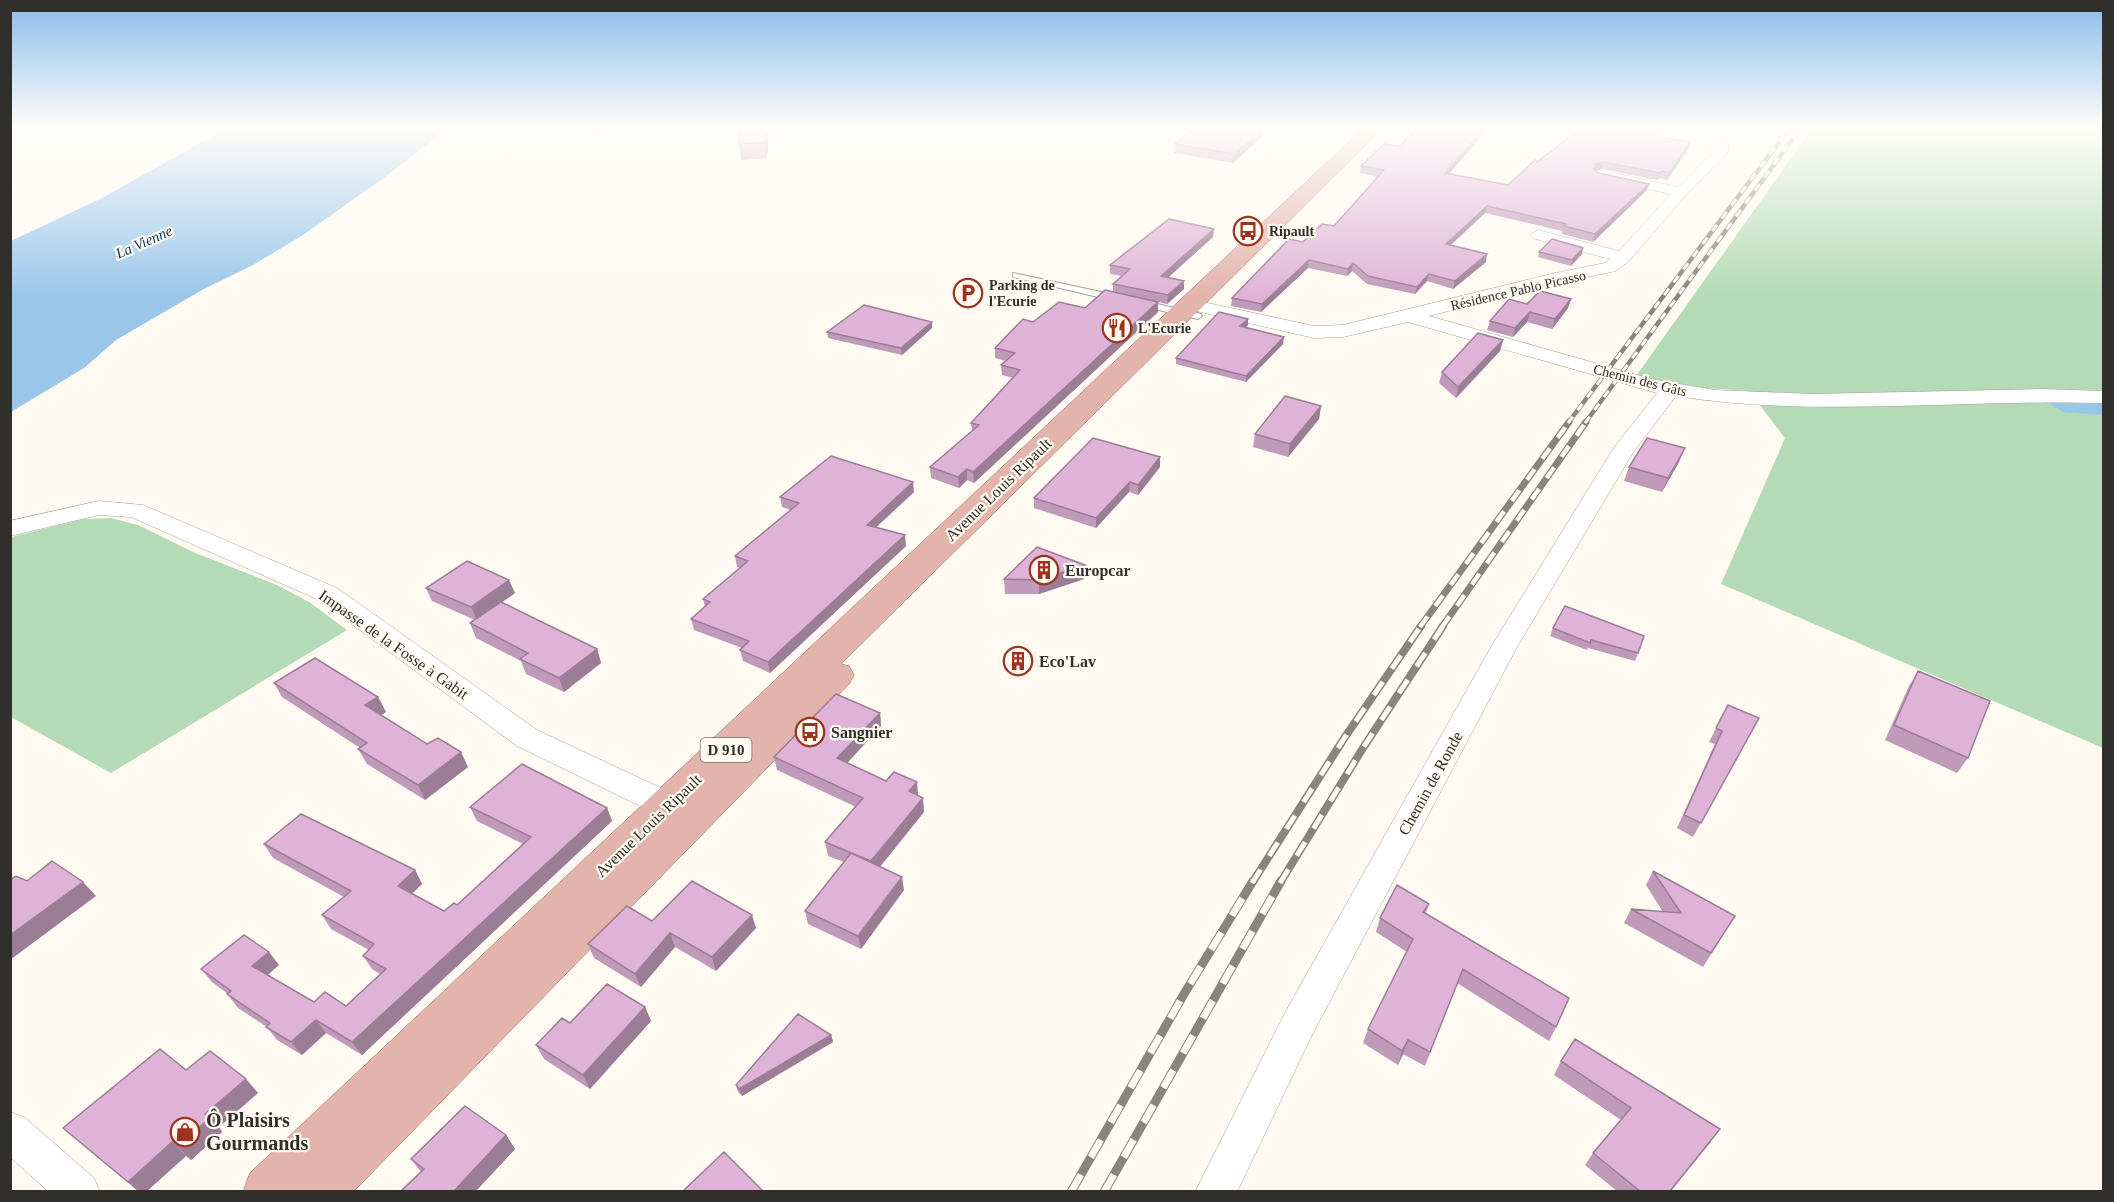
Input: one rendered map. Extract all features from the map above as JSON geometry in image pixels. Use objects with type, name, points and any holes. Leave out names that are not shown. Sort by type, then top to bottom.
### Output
[{"type":"main road","name":"D 910","points":[[1193,311],[1317,185]]},
{"type":"main road","name":"D 910","points":[[1193,311],[1327,185]]},
{"type":"main road","name":"Avenue Louis Ripault","points":[[269,1191],[681,811],[1193,311]]},
{"type":"main road","name":"Avenue Louis Ripault","points":[[316,1191],[681,811]]},
{"type":"street","points":[[1648,185],[1681,192]]},
{"type":"street","name":"Résidence Pablo Picasso","points":[[1409,316],[1551,279],[1610,267],[1623,257],[1688,185]]},
{"type":"street","name":"Résidence Pablo Picasso","points":[[1538,235],[1623,257]]},
{"type":"street","name":"Chemin des Gâts","points":[[1193,311],[1321,333],[1343,332],[1409,316],[1670,390],[1715,396],[1812,400],[2041,394],[2103,397]]},
{"type":"street","name":"Chemin de Ronde","points":[[1215,1191],[1299,1023],[1504,647],[1624,449],[1670,390]]},
{"type":"street","name":"Impasse de la Fosse à Gabit","points":[[10,529],[40,520],[99,508],[135,510],[328,594],[527,738],[681,811]]},
{"type":"street","points":[[10,1131],[80,1191]]},
{"type":"lane","points":[[1016,275],[1126,300]]},
{"type":"lane","points":[[1137,303],[1193,311]]},
{"type":"green space","points":[[1772,185],[2103,185],[2103,748],[1721,584],[1785,438],[1749,391],[1702,388],[1636,376]]},
{"type":"green space","points":[[111,518],[138,525],[193,552],[277,585],[309,602],[347,630],[111,773],[11,717],[11,537],[84,519]]},
{"type":"water","name":"La Vienne","points":[[125,185],[374,185],[303,235],[116,340],[84,368],[11,412],[11,241]]},
{"type":"water","points":[[2048,403],[2103,404],[2103,415],[2063,412]]},
{"type":"building","points":[[1371,185],[1648,185],[1595,234],[1564,226],[1566,224],[1487,206],[1446,244],[1487,254],[1455,281],[1429,274],[1417,287],[1368,276],[1353,263],[1348,269],[1309,260],[1262,304],[1232,298],[1289,239],[1303,242],[1322,224],[1334,226]]},
{"type":"building","points":[[1169,219],[1214,229],[1161,276],[1184,281],[1168,295],[1113,284],[1130,269],[1110,265]]},
{"type":"building","points":[[1552,239],[1583,248],[1572,260],[1539,252]]},
{"type":"building","points":[[1105,290],[1158,302],[973,472],[967,469],[958,477],[930,467],[979,425],[971,423],[1020,370],[1001,365],[1015,353],[995,348],[1023,319],[1033,322],[1059,302],[1085,308]]},
{"type":"building","points":[[1540,291],[1571,299],[1555,319],[1530,312],[1515,328],[1490,321],[1509,299],[1527,304]]},
{"type":"building","points":[[864,305],[932,322],[901,348],[827,332]]},
{"type":"building","points":[[1219,312],[1248,319],[1240,326],[1284,337],[1246,376],[1176,358]]},
{"type":"building","points":[[1478,333],[1503,340],[1458,387],[1442,372]]},
{"type":"building","points":[[1285,396],[1321,406],[1290,444],[1255,434]]},
{"type":"building","points":[[1093,438],[1160,457],[1138,485],[1130,482],[1096,518],[1034,498]]},
{"type":"building","points":[[1647,438],[1685,448],[1668,478],[1629,467]]},
{"type":"building","points":[[831,456],[913,482],[867,525],[905,535],[768,662],[740,650],[749,641],[691,619],[710,602],[703,599],[748,561],[735,556],[799,503],[780,497]]},
{"type":"building","points":[[1037,547],[1085,565],[1039,580],[1004,579]]},
{"type":"building","points":[[467,561],[509,580],[471,607],[426,588]]},
{"type":"building","points":[[501,602],[597,649],[559,678],[520,659],[528,653],[470,623]]},
{"type":"building","points":[[1565,606],[1644,636],[1638,653],[1591,640],[1590,643],[1553,628]]},
{"type":"building","points":[[315,658],[378,697],[365,705],[427,744],[438,738],[461,752],[418,785],[358,749],[367,743],[274,683]]},
{"type":"building","points":[[1918,671],[1990,701],[1968,758],[1894,725]]},
{"type":"building","points":[[836,694],[880,713],[837,758],[886,781],[894,772],[917,782],[909,791],[923,798],[871,861],[825,842],[863,798],[774,757]]},
{"type":"building","points":[[1728,705],[1759,718],[1701,823],[1684,815],[1722,731],[1716,728]]},
{"type":"building","points":[[522,764],[607,808],[352,1042],[316,1020],[291,1042],[266,1027],[270,1023],[227,994],[231,991],[201,969],[244,935],[269,952],[252,966],[314,1002],[325,992],[346,1006],[386,969],[363,956],[374,944],[322,915],[351,891],[264,844],[301,814],[415,870],[398,886],[444,911],[454,903],[457,905],[531,837],[470,807]]},
{"type":"building","points":[[851,853],[902,877],[858,936],[805,911]]},
{"type":"building","points":[[52,861],[83,882],[10,935],[10,880],[16,876],[27,881]]},
{"type":"building","points":[[1653,871],[1735,916],[1711,953],[1631,909],[1681,913]]},
{"type":"building","points":[[692,881],[752,915],[712,957],[670,933],[635,974],[588,944],[627,906],[652,921]]},
{"type":"building","points":[[1397,885],[1429,904],[1423,912],[1569,998],[1556,1027],[1463,969],[1430,1052],[1408,1040],[1402,1051],[1368,1029],[1413,939],[1380,918]]},
{"type":"building","points":[[607,984],[645,1007],[583,1075],[536,1045],[562,1018],[570,1023]]},
{"type":"building","points":[[798,1014],[831,1035],[739,1089],[736,1085]]},
{"type":"building","points":[[1575,1039],[1720,1129],[1670,1191],[1640,1191],[1593,1153],[1631,1108],[1561,1061]]},
{"type":"building","points":[[160,1049],[186,1070],[210,1051],[246,1079],[205,1114],[209,1119],[177,1146],[172,1142],[128,1182],[63,1128]]},
{"type":"building","points":[[465,1106],[506,1135],[454,1191],[401,1191],[424,1169],[411,1159]]},
{"type":"building","points":[[724,1152],[763,1191],[683,1191]]},
{"type":"railway","points":[[1568,423],[1747,185]]},
{"type":"railway","points":[[1585,423],[1759,185]]},
{"type":"railway","points":[[1420,627],[1569,422]]},
{"type":"railway","points":[[1442,627],[1586,422]]},
{"type":"railway","points":[[1252,883],[1345,737],[1421,626]]},
{"type":"railway","points":[[1280,883],[1363,748],[1443,626]]},
{"type":"railway","points":[[1071,1192],[1184,994],[1253,881]]},
{"type":"railway","points":[[1104,1192],[1281,881]]},
{"type":"place","name":"Ripault","points":[[1248,231]]},
{"type":"place","name":"Parking de l'Ecurie","points":[[968,293]]},
{"type":"place","name":"L'Ecurie","points":[[1117,328]]},
{"type":"place","name":"Europcar","points":[[1044,570]]},
{"type":"place","name":"Eco'Lav","points":[[1018,661]]},
{"type":"place","name":"Sangnier","points":[[810,732]]},
{"type":"place","name":"Ô Plaisirs Gourmands","points":[[185,1132]]}]
